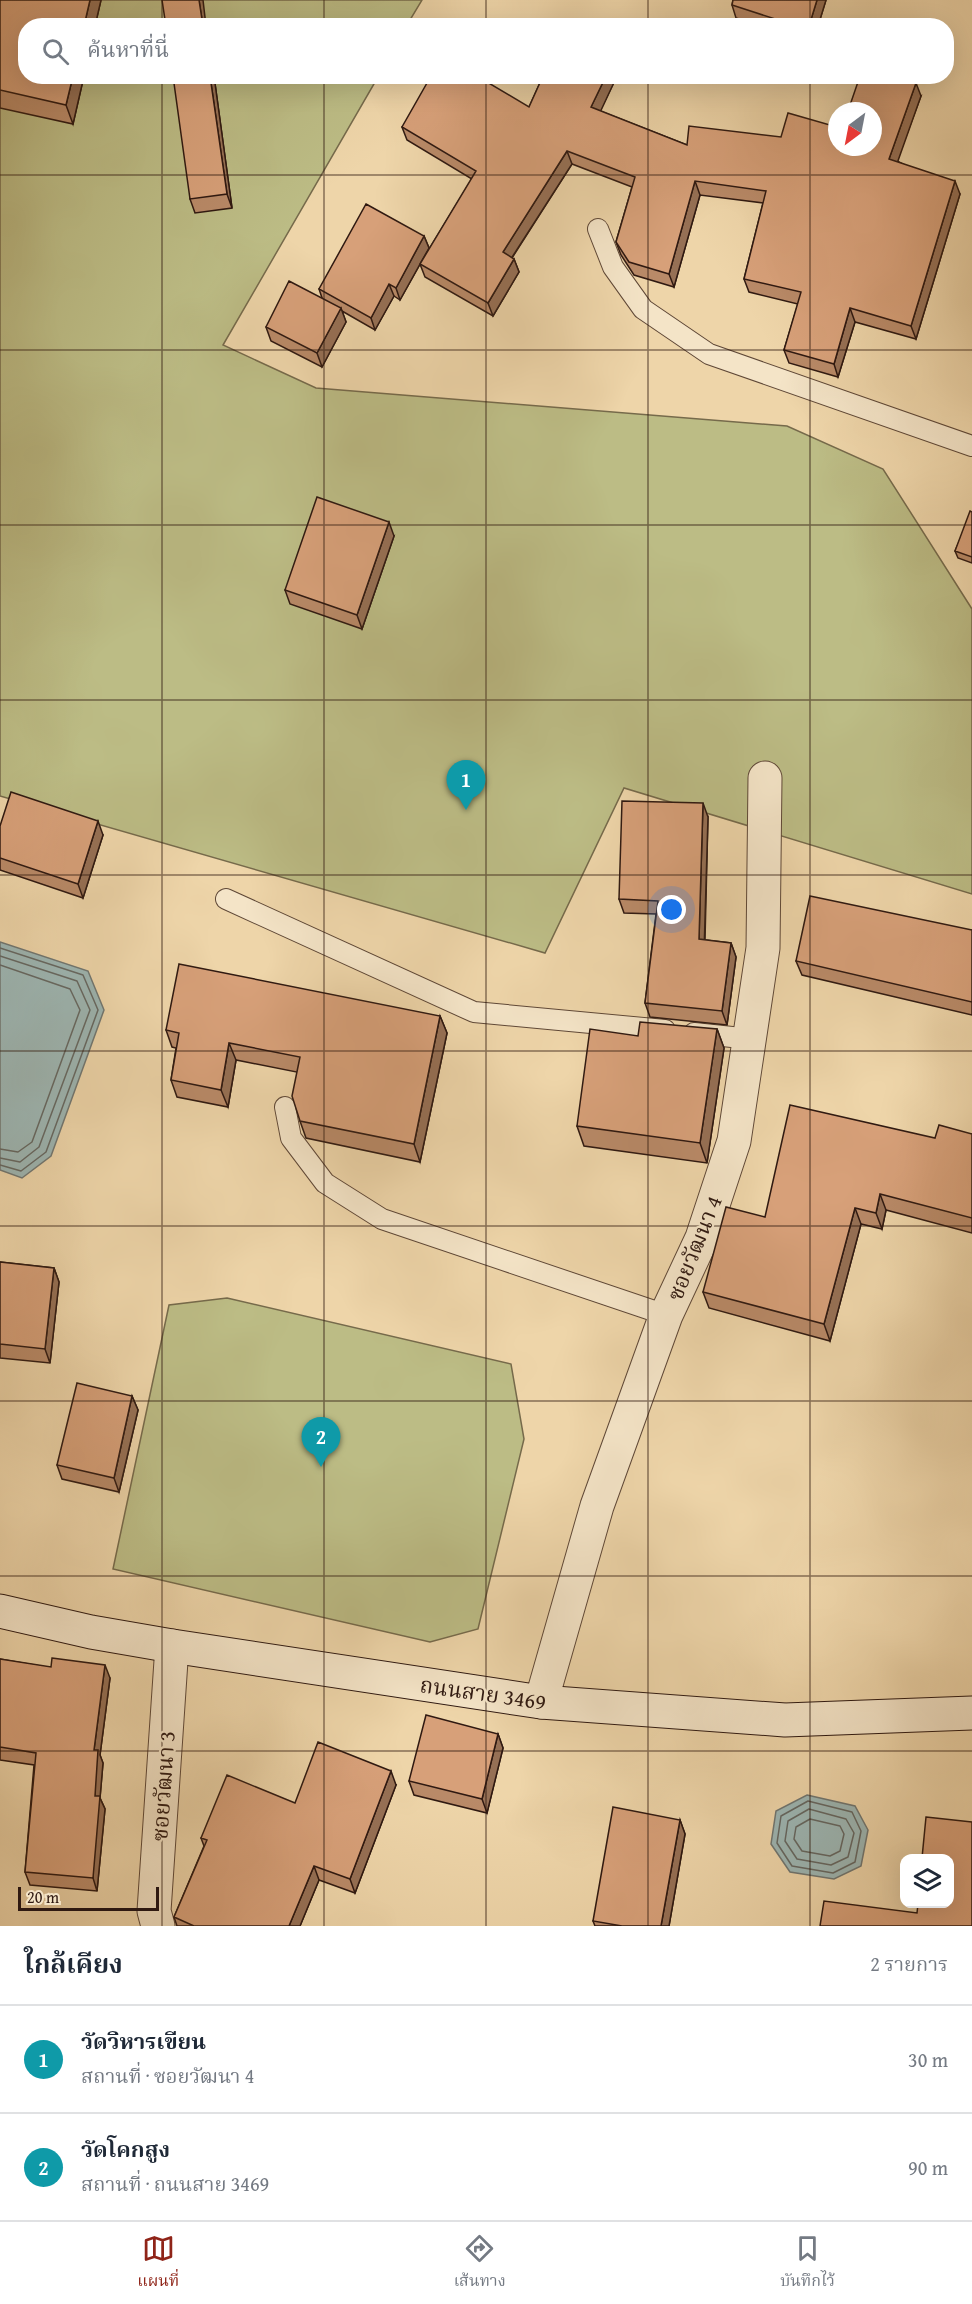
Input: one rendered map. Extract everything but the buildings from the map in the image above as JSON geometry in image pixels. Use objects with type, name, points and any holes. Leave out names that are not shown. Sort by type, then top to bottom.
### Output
[{"type":"street","name":"ซอยวัฒนา 4","points":[[541,1702],[597,1506],[666,1315],[702,1238],[734,1141],[763,948],[765,778]]},
{"type":"street","name":"ถนนสาย 3469","points":[[0,1611],[91,1632],[172,1646],[541,1702],[785,1720],[972,1713]]},
{"type":"street","name":"ซอยวัฒนา 3","points":[[158,1926],[154,1911],[172,1646]]},
{"type":"lane","points":[[598,229],[614,267],[643,309],[709,354],[972,446]]},
{"type":"lane","points":[[226,899],[474,1012],[751,1039]]},
{"type":"lane","points":[[285,1107],[291,1138],[325,1182],[382,1219],[666,1315]]},
{"type":"green space","points":[[0,0],[422,0],[411,18],[18,18],[18,84],[374,84],[223,345],[316,388],[787,426],[883,469],[972,609],[972,894],[624,788],[545,953],[0,796]]},
{"type":"green space","points":[[227,1298],[511,1364],[524,1439],[478,1629],[430,1642],[113,1569],[169,1305]]},
{"type":"water","points":[[0,942],[88,971],[104,1010],[51,1156],[22,1178],[0,1170]]},
{"type":"water","points":[[807,1795],[855,1806],[868,1830],[861,1866],[834,1879],[790,1872],[771,1844],[776,1811]]},
{"type":"place","name":"วัดวิหารเขียน","points":[[466,810]]},
{"type":"place","name":"วัดโคกสูง","points":[[321,1467]]}]
